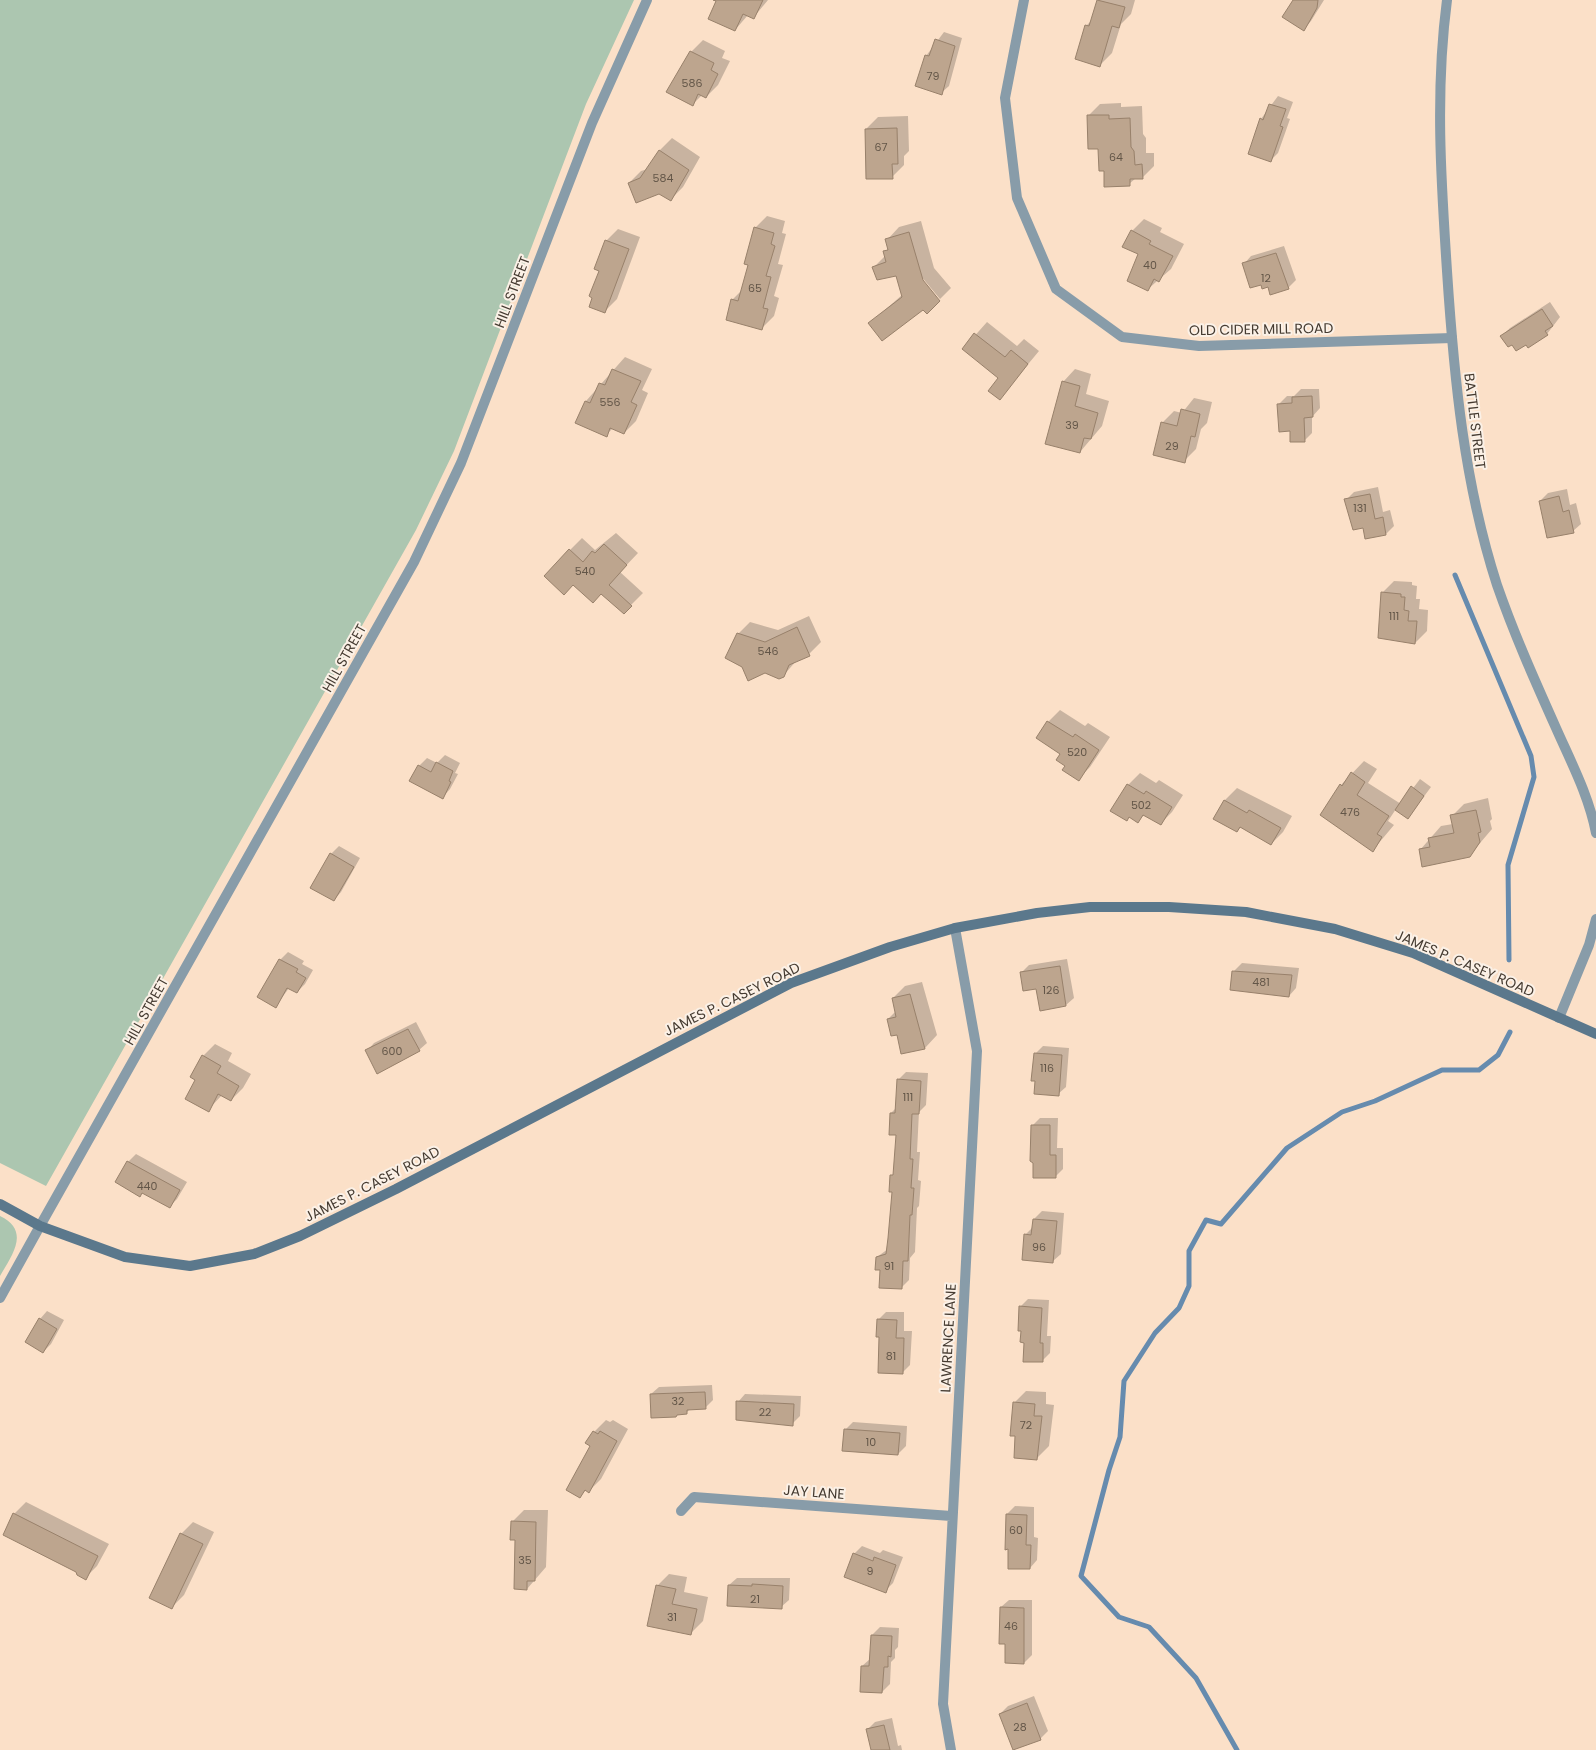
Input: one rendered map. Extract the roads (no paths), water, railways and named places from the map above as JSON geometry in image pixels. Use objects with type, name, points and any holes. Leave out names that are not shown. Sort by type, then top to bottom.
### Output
[{"type":"main road","name":"JAMES P. CASEY ROAD","points":[[0,1204],[40,1226],[125,1257],[190,1266],[254,1254],[300,1236],[396,1189],[790,983],[890,947],[954,928],[1037,913],[1090,907],[1169,907],[1246,912],[1335,929],[1413,953],[1596,1034]]},
{"type":"street","name":"HILL STREET","points":[[0,1298],[414,562],[461,463],[592,123],[647,0]]},
{"type":"street","name":"OLD CIDER MILL ROAD","points":[[1024,0],[1005,98],[1017,198],[1056,288],[1122,337],[1160,342],[1199,346],[1452,338]]},
{"type":"street","name":"BATTLE STREET","points":[[1447,0],[1440,78],[1439,130],[1458,408],[1469,479],[1482,533],[1512,626],[1574,769],[1595,827]]},
{"type":"street","points":[[1559,1018],[1589,945],[1596,919]]},
{"type":"street","name":"LAWRENCE LANE","points":[[951,1750],[947,1738],[943,1704],[951,1516],[978,1051],[954,928]]},
{"type":"street","name":"JAY LANE","points":[[681,1511],[694,1497],[951,1516]]},
{"type":"waterway","points":[[1455,575],[1531,756],[1534,777],[1508,865],[1509,960]]},
{"type":"waterway","points":[[1237,1750],[1196,1678],[1149,1627],[1119,1617],[1081,1576],[1109,1470],[1120,1437],[1124,1381],[1155,1333],[1179,1308],[1189,1286],[1189,1251],[1206,1220],[1221,1224],[1287,1148],[1342,1112],[1375,1101],[1442,1070],[1479,1070],[1498,1055],[1510,1032]]}]
